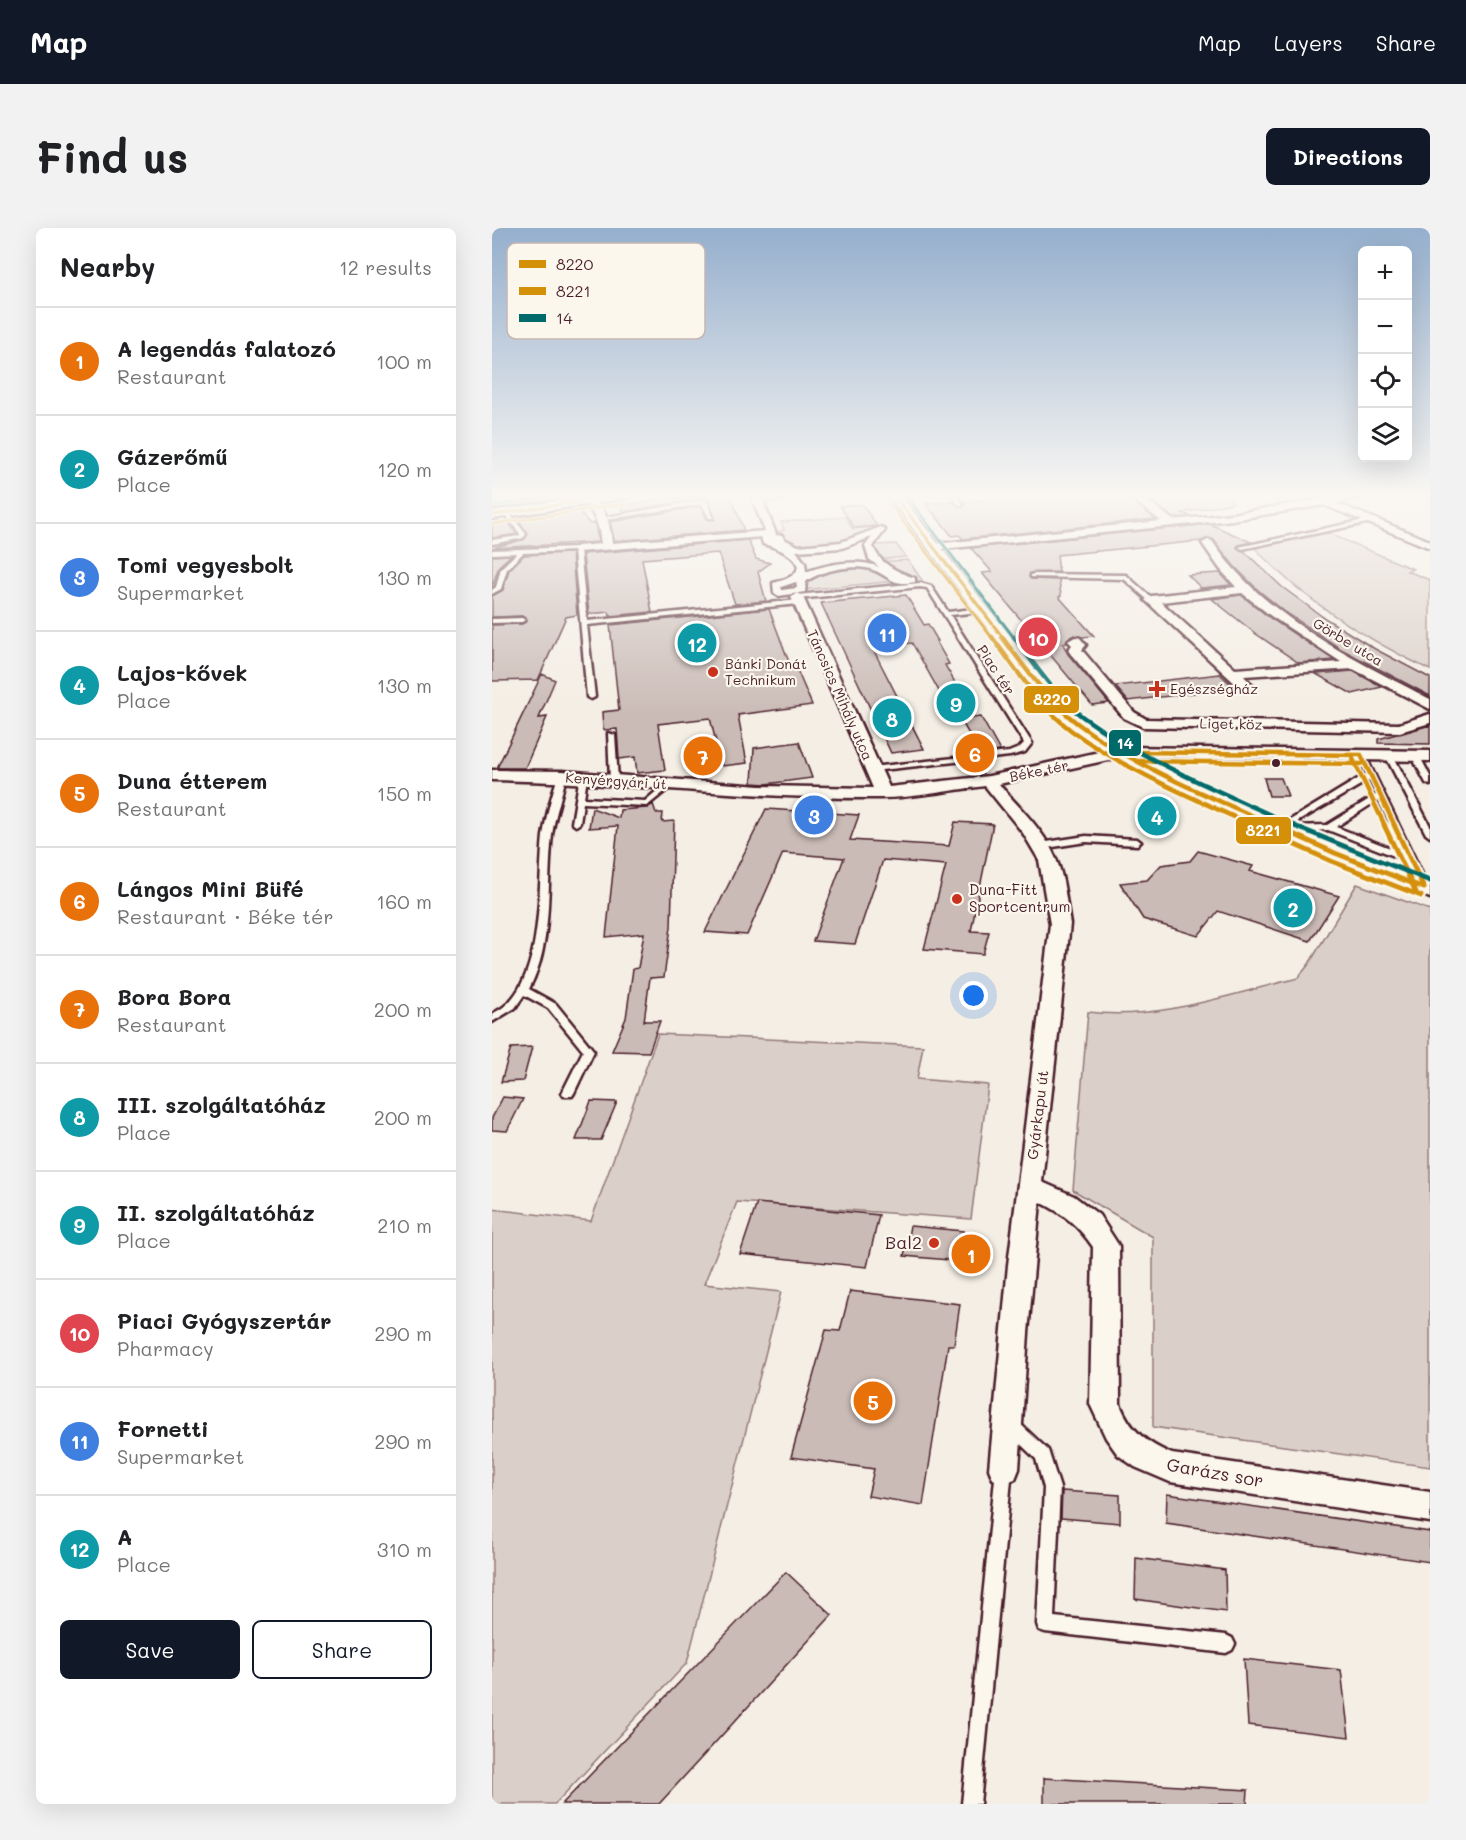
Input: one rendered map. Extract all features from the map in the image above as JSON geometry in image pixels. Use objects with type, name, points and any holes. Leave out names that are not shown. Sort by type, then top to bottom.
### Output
[{"type":"street","points":[[803,568],[802,572],[789,584],[776,585],[779,593],[802,590],[801,581],[806,576],[822,569],[838,568]]},
{"type":"street","points":[[872,568],[897,581],[912,580],[885,568]]},
{"type":"street","points":[[949,568],[1059,709],[1072,721],[1122,752],[1279,829],[1427,890]]},
{"type":"street","name":"Görbe utca","points":[[1225,568],[1246,589],[1302,632],[1354,665],[1430,705]]},
{"type":"street","points":[[1151,600],[1246,589]]},
{"type":"street","name":"Táncsics Mihály utca","points":[[798,599],[883,793]]},
{"type":"street","points":[[1151,600],[1245,685]]},
{"type":"street","name":"Liget köz","points":[[1075,641],[1079,645],[1075,650],[1129,715],[1143,723],[1400,728],[1430,718]]},
{"type":"street","points":[[1232,674],[1354,665]]},
{"type":"street","name":"Béke tér","points":[[883,793],[989,781],[1122,752],[1422,755]]},
{"type":"street","name":"Kenyérgyári út","points":[[492,775],[562,776],[760,790],[883,793]]},
{"type":"street","name":"Gyárkapu út","points":[[989,781],[1041,846],[1055,887],[1060,924],[1030,1187],[1004,1469]]},
{"type":"street","name":"Garázs sor","points":[[1030,1187],[1065,1203],[1090,1222],[1106,1246],[1105,1404],[1114,1428],[1127,1445],[1143,1456],[1170,1468],[1430,1507]]},
{"type":"lane","points":[[492,592],[499,588],[504,568]]},
{"type":"lane","points":[[579,568],[591,697]]},
{"type":"lane","points":[[1033,576],[1126,577],[1151,600]]},
{"type":"lane","name":"Piac tér","points":[[584,623],[920,585],[929,587],[1028,742],[1022,750],[1010,754],[873,769]]},
{"type":"lane","points":[[946,614],[981,610]]},
{"type":"lane","points":[[492,621],[522,620]]},
{"type":"lane","points":[[610,735],[614,780]]},
{"type":"lane","points":[[1361,755],[1427,890]]},
{"type":"lane","points":[[1389,755],[1430,834]]},
{"type":"lane","points":[[1422,755],[1430,783]]},
{"type":"lane","points":[[1279,829],[1371,775]]},
{"type":"lane","points":[[492,1019],[514,1004],[525,991],[538,951],[548,832],[562,776]]},
{"type":"lane","points":[[576,823],[584,778]]},
{"type":"lane","points":[[580,800],[647,804],[669,785]]},
{"type":"lane","points":[[1329,827],[1380,796]]},
{"type":"lane","points":[[1279,829],[1329,827],[1410,859]]},
{"type":"lane","points":[[1041,846],[1086,839],[1137,843]]},
{"type":"lane","points":[[525,991],[552,1006],[589,1051],[567,1093]]},
{"type":"lane","points":[[1007,1420],[1043,1455],[1052,1488],[1045,1624],[1226,1644]]},
{"type":"lane","points":[[971,1804],[1004,1469]]},
{"type":"shaded area","points":[[871,568],[897,581],[802,590],[801,581],[822,569]]},
{"type":"shaded area","points":[[888,568],[913,568],[924,583],[912,580]]},
{"type":"shaded area","points":[[1274,568],[1413,569],[1407,571],[1430,580],[1430,670],[1359,631],[1292,584]]},
{"type":"shaded area","points":[[1357,884],[1430,910],[1430,1467],[1153,1427],[1153,1237],[1073,1190],[1088,1012],[1114,1014],[1167,1009],[1298,978],[1309,964]]},
{"type":"shaded area","points":[[658,1034],[923,1046],[917,1079],[988,1085],[971,1219],[737,1202],[704,1284],[781,1292],[687,1663],[555,1804],[492,1804],[492,1209],[591,1221]]},
{"type":"building","points":[[492,568],[498,568],[492,587]]},
{"type":"building","points":[[511,568],[573,568],[577,615],[566,617],[538,680],[492,681],[492,625],[522,624],[527,621],[522,616],[492,617],[492,596],[503,590]]},
{"type":"building","points":[[584,568],[644,568],[652,612],[610,616],[609,612],[589,614]]},
{"type":"building","points":[[723,568],[764,568],[758,572],[766,601],[735,604]]},
{"type":"building","points":[[988,568],[1058,568],[1059,572],[1030,573],[1029,577],[1059,580],[1061,596],[1059,597],[1094,636],[1074,635],[1063,644],[1068,654],[1109,703],[1092,705],[982,573],[992,572]]},
{"type":"building","points":[[1236,568],[1261,568],[1282,587],[1323,617],[1375,649],[1430,678],[1430,696],[1341,649],[1284,611]]},
{"type":"building","points":[[1220,573],[1231,585],[1201,588],[1188,575]]},
{"type":"building","points":[[906,595],[924,625],[928,624],[938,641],[936,641],[949,664],[945,665],[973,714],[953,716],[912,643],[872,647],[924,749],[891,753],[821,603]]},
{"type":"building","points":[[1241,595],[1270,618],[1334,660],[1299,663],[1256,634],[1212,599]]},
{"type":"building","points":[[769,609],[792,670],[797,670],[812,705],[738,715],[747,763],[722,766],[710,718],[658,724],[665,770],[637,773],[635,757],[619,759],[617,729],[603,730],[602,712],[619,710],[610,625]]},
{"type":"building","points":[[1353,671],[1382,687],[1352,694],[1316,674]]},
{"type":"building","points":[[542,674],[555,680],[539,718],[547,717],[525,768],[497,768]]},
{"type":"building","points":[[1220,674],[1235,688],[1128,701],[1115,686]]},
{"type":"building","points":[[981,717],[1000,751],[980,753],[960,719]]},
{"type":"building","points":[[1430,725],[1430,744],[1378,743],[1378,739]]},
{"type":"building","points":[[799,742],[812,778],[766,784],[752,783],[754,748]]},
{"type":"building","points":[[1264,778],[1281,778],[1288,796],[1269,796]]},
{"type":"building","points":[[653,804],[656,813],[663,813],[662,822],[674,821],[671,927],[664,977],[650,978],[644,1021],[660,1021],[649,1052],[612,1051],[626,1018],[633,969],[638,968],[644,933],[606,937],[618,826],[589,828],[592,808],[619,818],[620,810],[647,808]]},
{"type":"building","points":[[766,809],[859,815],[850,840],[949,846],[955,822],[993,824],[971,931],[989,932],[983,954],[924,949],[946,865],[883,860],[855,944],[813,941],[844,858],[783,853],[747,935],[705,932]]},
{"type":"building","points":[[1198,851],[1253,866],[1250,871],[1339,896],[1310,941],[1218,911],[1198,936],[1143,919],[1120,883],[1147,880],[1161,865],[1190,861]]},
{"type":"building","points":[[532,1047],[523,1081],[501,1082],[511,1048]]},
{"type":"building","points":[[503,1097],[523,1099],[507,1131],[492,1130],[492,1118]]},
{"type":"building","points":[[591,1101],[617,1102],[601,1140],[576,1140]]},
{"type":"building","points":[[757,1203],[879,1215],[867,1267],[740,1254]]},
{"type":"building","name":"Bal2","points":[[910,1226],[964,1231],[960,1261],[904,1256]]},
{"type":"building","points":[[850,1291],[960,1304],[954,1345],[948,1345],[923,1505],[868,1496],[874,1469],[791,1457],[826,1330],[840,1331]]},
{"type":"building","points":[[1062,1491],[1120,1495],[1120,1523],[1061,1518]]},
{"type":"building","points":[[1167,1494],[1430,1532],[1430,1562],[1166,1523]]},
{"type":"building","points":[[1136,1558],[1225,1570],[1226,1612],[1135,1599]]},
{"type":"building","points":[[786,1572],[832,1615],[659,1804],[562,1804]]},
{"type":"building","points":[[1244,1659],[1341,1670],[1349,1737],[1248,1725]]},
{"type":"building","points":[[1044,1778],[1248,1790],[1247,1804],[1044,1804]]},
{"type":"transit line","name":"8221","points":[[938,568],[1038,698],[1071,730],[1126,765],[1214,808],[1331,861],[1421,896]]},
{"type":"transit line","name":"8220","points":[[949,568],[1045,693],[1077,723],[1131,757],[1218,800],[1335,853],[1424,888]]},
{"type":"transit line","name":"14","points":[[961,568],[1052,687],[1082,716],[1136,750],[1223,793],[1312,834],[1430,881]]},
{"type":"transit line","name":"8220","points":[[1137,752],[1361,755]]},
{"type":"transit line","name":"8220","points":[[1361,755],[1424,888]]},
{"type":"transit line","name":"8221","points":[[1353,759],[1416,892]]},
{"type":"transit line","name":"8221","points":[[1137,761],[1361,764]]},
{"type":"place","name":"Fornetti","points":[[887,633]]},
{"type":"place","name":"Piaci Gyógyszertár","points":[[1038,637]]},
{"type":"place","name":"A","points":[[697,643]]},
{"type":"place","name":"Bánki Donát Technikum","points":[[713,672]]},
{"type":"place","name":"Egészségház","points":[[1157,689]]},
{"type":"place","name":"II. szolgáltatóház","points":[[956,703]]},
{"type":"place","name":"III. szolgáltatóház","points":[[892,718]]},
{"type":"place","name":"Lángos Mini Büfé","points":[[975,753]]},
{"type":"place","name":"Bora Bora","points":[[703,756]]},
{"type":"place","name":"Tomi vegyesbolt","points":[[814,815]]},
{"type":"place","name":"Lajos-kővek","points":[[1157,816]]},
{"type":"place","name":"Duna-Fitt Sportcentrum","points":[[957,899]]},
{"type":"place","name":"Gázerőmű","points":[[1293,908]]},
{"type":"place","name":"Bal2","points":[[934,1243]]},
{"type":"place","name":"A legendás falatozó","points":[[971,1254]]},
{"type":"place","name":"Duna étterem","points":[[873,1401]]}]
